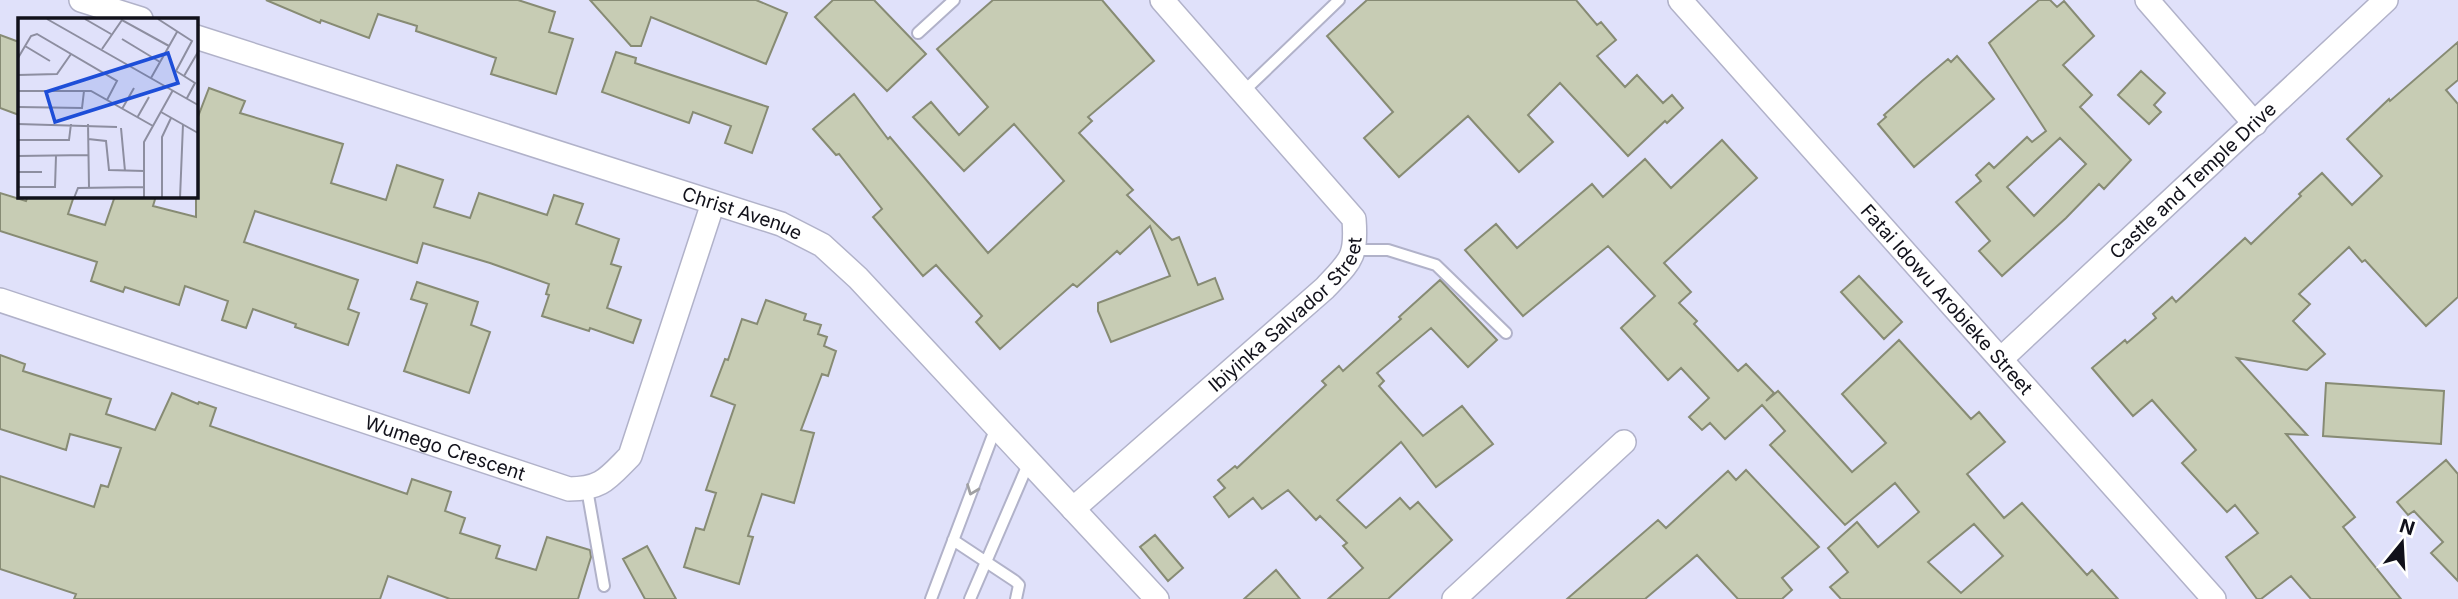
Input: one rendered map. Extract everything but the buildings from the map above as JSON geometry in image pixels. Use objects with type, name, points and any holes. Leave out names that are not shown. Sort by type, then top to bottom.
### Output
[{"type":"street","points":[[81,0],[138,18]]},
{"type":"street","name":"Ibiyinka Salvador Street","points":[[1073,509],[1325,288],[1347,265],[1356,246],[1354,219],[1162,0]]},
{"type":"street","name":"Fatai Idowu Arobieke Street","points":[[1680,0],[2214,599]]},
{"type":"street","points":[[2147,0],[2255,124]]},
{"type":"street","name":"Castle and Temple Drive","points":[[2001,359],[2386,0]]},
{"type":"street","name":"Christ Avenue","points":[[198,38],[781,224],[822,245],[858,278],[1157,599]]},
{"type":"street","points":[[587,489],[601,483],[630,456],[713,203]]},
{"type":"street","name":"Wumego Crescent","points":[[0,300],[569,489],[587,489]]},
{"type":"street","points":[[1454,599],[1624,442]]},
{"type":"lane","points":[[918,33],[954,0]]},
{"type":"lane","points":[[1242,92],[1339,0]]},
{"type":"lane","points":[[1354,250],[1388,250],[1436,265],[1506,333]]},
{"type":"lane","points":[[930,599],[996,426]]},
{"type":"lane","points":[[970,599],[1030,462]]},
{"type":"lane","points":[[587,489],[604,586]]},
{"type":"lane","points":[[953,540],[1019,585],[1016,599]]}]
